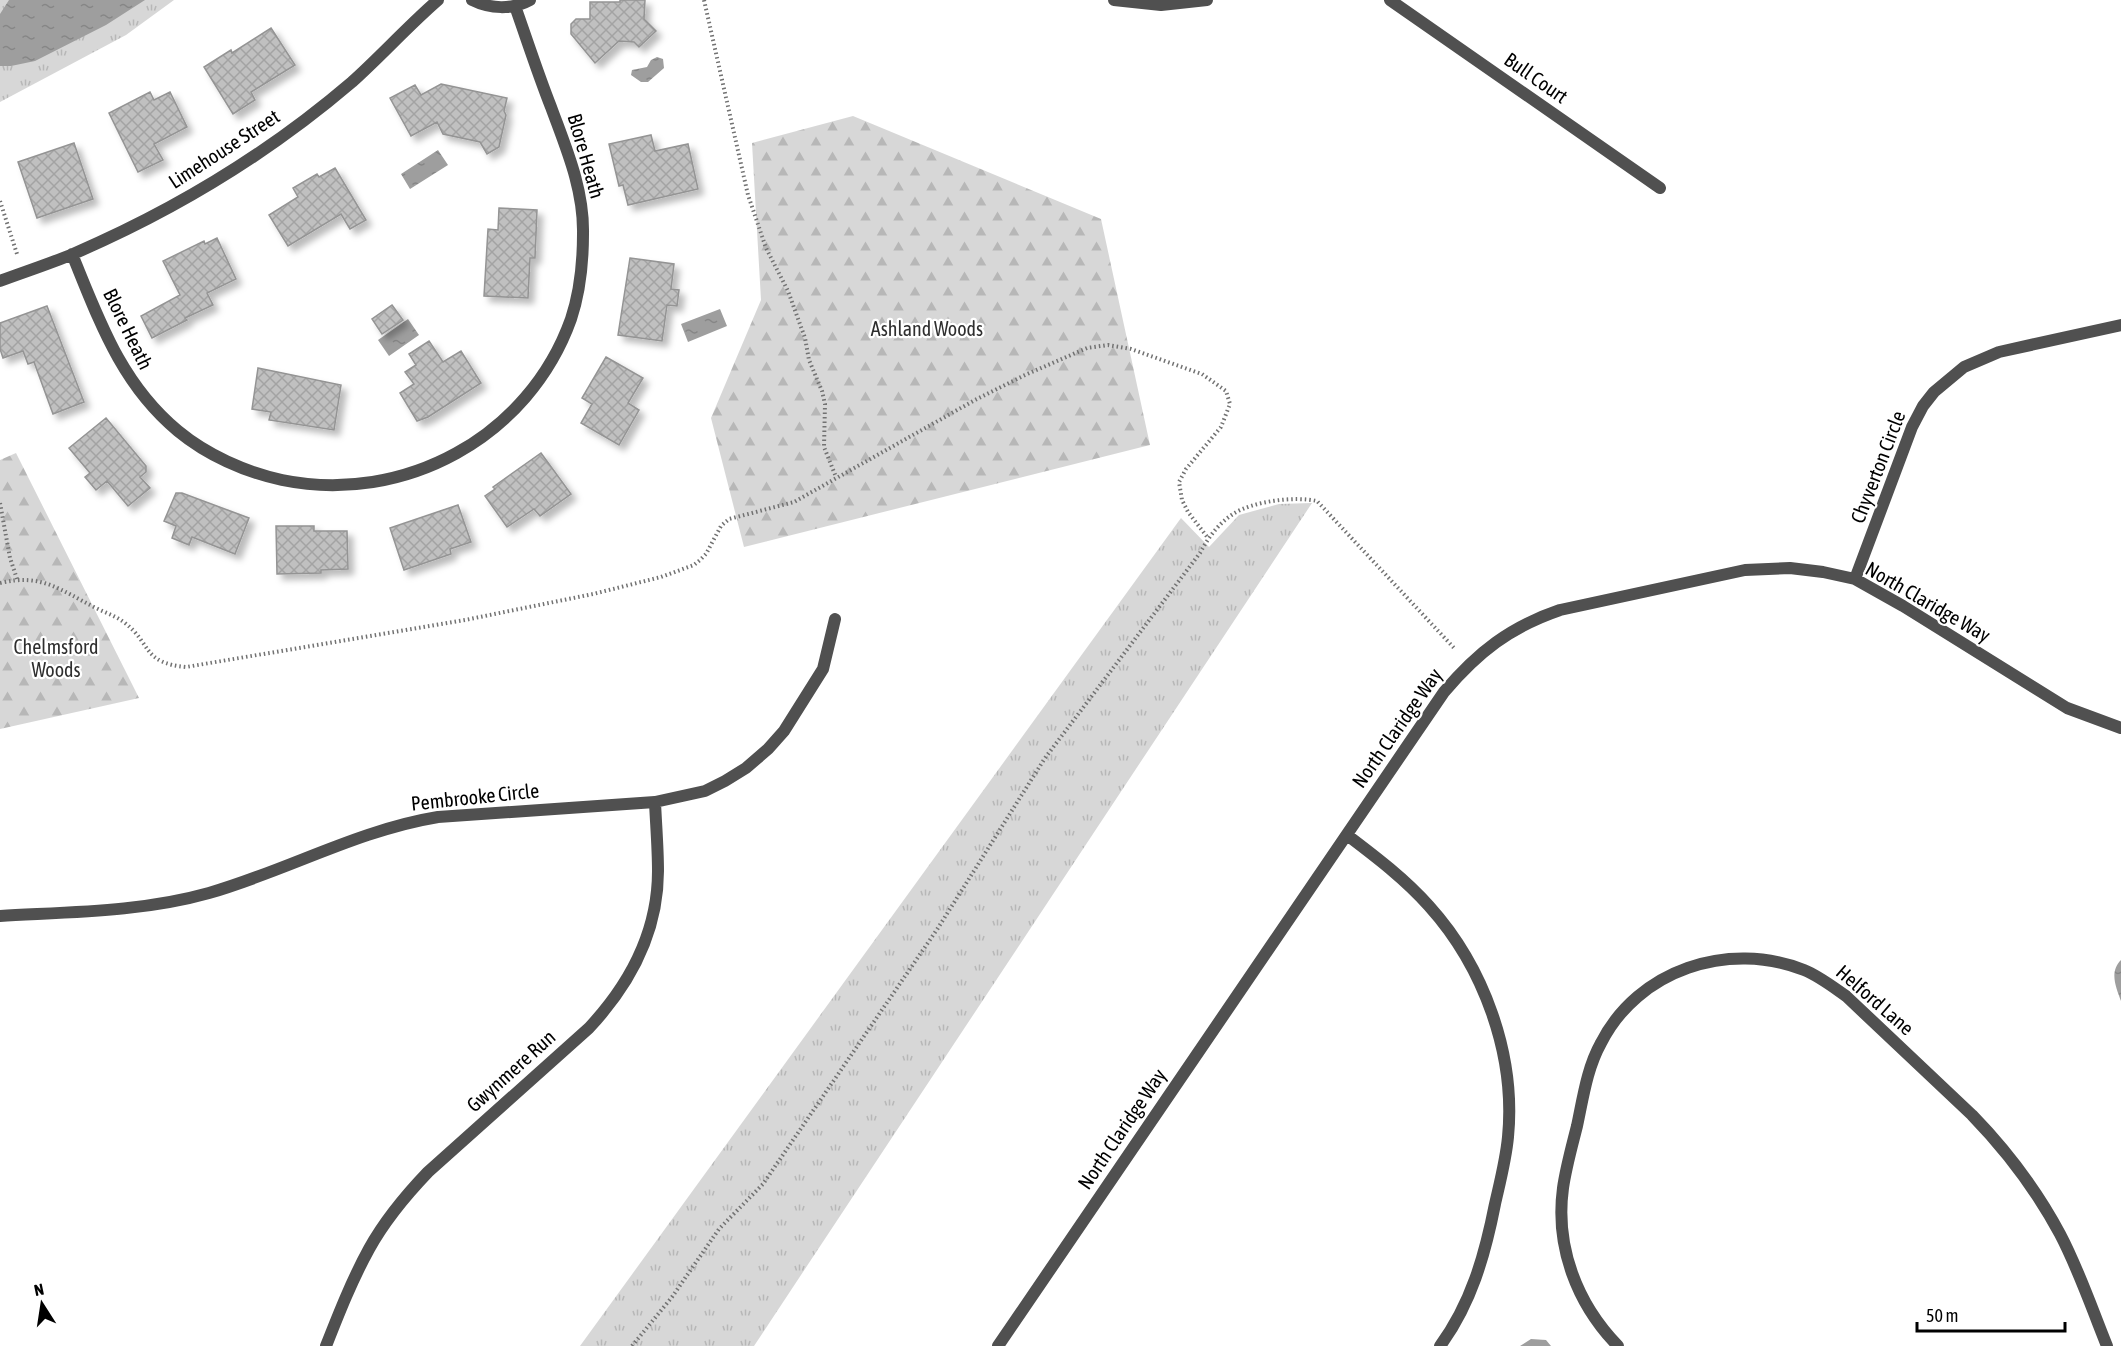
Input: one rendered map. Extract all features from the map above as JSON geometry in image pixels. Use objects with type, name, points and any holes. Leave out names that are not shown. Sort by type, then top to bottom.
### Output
[{"type":"street","name":"Limehouse Street","points":[[0,280],[72,254],[170,207],[231,171],[275,141],[350,83],[438,0]]},
{"type":"street","points":[[472,0],[491,7],[515,6],[530,0]]},
{"type":"street","points":[[1114,0],[1161,5],[1207,0]]},
{"type":"street","name":"Bull Court","points":[[1390,0],[1660,188]]},
{"type":"street","name":"Blore Heath","points":[[72,254],[111,346],[132,383],[154,409],[179,432],[195,444],[228,462],[271,478],[306,485],[360,485],[425,469],[460,453],[488,434],[511,414],[538,382],[564,336],[574,308],[580,275],[583,232],[579,190],[565,143],[515,6]]},
{"type":"street","name":"Chyverton Circle","points":[[1855,579],[1912,427],[1923,406],[1934,392],[1964,367],[1999,352],[2121,326]]},
{"type":"street","name":"North Claridge Way","points":[[998,1346],[1449,685],[1495,642],[1538,617],[1560,610],[1745,570],[1790,568],[1823,572],[1855,579],[2067,708],[2121,728]]},
{"type":"street","name":"Pembrooke Circle","points":[[0,916],[146,906],[180,901],[238,884],[396,826],[426,819],[655,802],[705,790],[746,768],[768,749],[784,730],[823,669],[835,619]]},
{"type":"street","name":"Gwynmere Run","points":[[326,1346],[349,1289],[370,1248],[410,1192],[428,1172],[589,1028],[606,1010],[627,981],[647,938],[655,903],[658,873],[655,802]]},
{"type":"street","points":[[1347,835],[1377,857],[1416,893],[1458,943],[1485,994],[1505,1066],[1508,1137],[1491,1222],[1479,1272],[1455,1326],[1440,1346]]},
{"type":"street","name":"Helford Lane","points":[[1617,1346],[1600,1326],[1581,1296],[1568,1259],[1562,1226],[1565,1179],[1588,1075],[1601,1042],[1610,1027],[1620,1014],[1649,987],[1697,963],[1739,958],[1777,962],[1804,970],[1824,980],[1846,996],[1972,1114],[2020,1172],[2051,1218],[2080,1278],[2107,1346]]},
{"type":"path","points":[[704,0],[748,195],[766,248],[788,291],[805,338],[809,360],[822,390],[825,404],[824,447],[836,477]]},
{"type":"path","points":[[0,201],[17,254]]},
{"type":"path","points":[[0,583],[17,579],[43,582],[117,617],[130,627],[160,662],[186,667],[465,620],[582,596],[662,577],[694,565],[700,560],[721,526],[729,519],[794,502],[1025,375],[1087,348],[1118,346],[1202,374],[1218,384],[1228,395],[1229,408],[1221,427],[1186,469],[1179,482],[1182,500],[1188,512],[1208,538]]},
{"type":"path","points":[[632,1346],[672,1297],[719,1230],[763,1184],[938,928],[1045,758],[1200,554],[1208,538],[1235,513],[1246,508],[1299,497],[1317,501],[1455,649]]},
{"type":"path","points":[[0,503],[10,558],[17,579]]},
{"type":"green space","points":[[0,0],[174,0],[126,35],[0,102]]},
{"type":"green space","name":"Ashland Woods","points":[[853,116],[1101,219],[1150,445],[744,547],[711,418],[761,300],[752,143]]},
{"type":"green space","name":"Chelmsford Woods","points":[[16,453],[139,698],[0,729],[0,460]]},
{"type":"green space","points":[[1312,503],[754,1346],[580,1346],[1181,518],[1209,547],[1239,515],[1279,504]]},
{"type":"water","points":[[9,0],[145,0],[106,25],[35,61],[0,66],[0,14]]},
{"type":"water","points":[[657,57],[663,59],[664,68],[648,82],[641,82],[631,75],[632,70],[647,67],[651,60]]},
{"type":"water","points":[[438,150],[448,165],[410,189],[401,174]]},
{"type":"water","points":[[720,309],[727,326],[688,342],[681,324]]},
{"type":"water","points":[[408,319],[419,335],[389,356],[378,340]]},
{"type":"water","points":[[2121,960],[2121,1001],[2114,975]]},
{"type":"water","points":[[1531,1339],[1546,1340],[1551,1346],[1520,1346]]},
{"type":"building","points":[[620,0],[645,0],[644,19],[656,31],[639,47],[634,42],[619,41],[595,63],[571,34],[571,24],[576,19],[590,19],[590,2],[620,2]]},
{"type":"building","points":[[271,28],[295,65],[251,92],[255,100],[233,114],[204,67],[231,50],[232,53]]},
{"type":"building","points":[[441,84],[507,98],[499,147],[487,154],[480,142],[443,134],[437,122],[411,136],[390,98],[415,85],[421,95]]},
{"type":"building","points":[[150,92],[154,100],[170,92],[187,127],[154,144],[163,160],[138,172],[109,113]]},
{"type":"building","points":[[651,135],[655,151],[688,144],[698,189],[628,205],[623,185],[619,186],[609,144]]},
{"type":"building","points":[[74,143],[93,199],[37,218],[18,162]]},
{"type":"building","points":[[335,168],[366,220],[350,229],[341,214],[288,246],[269,215],[298,197],[293,188],[317,174],[319,177]]},
{"type":"building","points":[[499,208],[537,210],[535,258],[530,258],[528,298],[484,296],[488,229],[498,230]]},
{"type":"building","points":[[217,238],[236,279],[207,293],[213,305],[185,318],[187,320],[152,338],[141,316],[180,295],[163,261],[204,241],[205,244]]},
{"type":"building","points":[[630,258],[674,264],[671,289],[679,290],[677,306],[667,305],[662,341],[618,335]]},
{"type":"building","points":[[392,305],[403,320],[382,334],[372,319]]},
{"type":"building","points":[[47,306],[84,402],[53,414],[34,362],[28,364],[23,351],[3,358],[0,349],[0,323]]},
{"type":"building","points":[[429,341],[443,362],[461,351],[481,383],[428,417],[417,421],[400,393],[414,384],[405,372],[416,365],[409,354]]},
{"type":"building","points":[[606,357],[643,378],[628,403],[639,410],[619,445],[581,423],[592,404],[582,398]]},
{"type":"building","points":[[258,368],[341,385],[334,430],[269,420],[271,412],[252,409]]},
{"type":"building","points":[[106,418],[146,466],[146,472],[140,477],[150,488],[128,506],[107,481],[96,490],[85,477],[90,473],[69,448]]},
{"type":"building","points":[[541,453],[571,494],[540,516],[534,509],[507,527],[485,496],[495,489],[493,487]]},
{"type":"building","points":[[176,493],[182,493],[249,518],[235,554],[192,537],[189,545],[172,538],[176,526],[164,521]]},
{"type":"building","points":[[458,505],[471,542],[450,549],[451,554],[404,570],[390,528]]},
{"type":"building","points":[[276,526],[314,526],[314,531],[347,531],[348,569],[321,570],[321,573],[277,574]]}]
